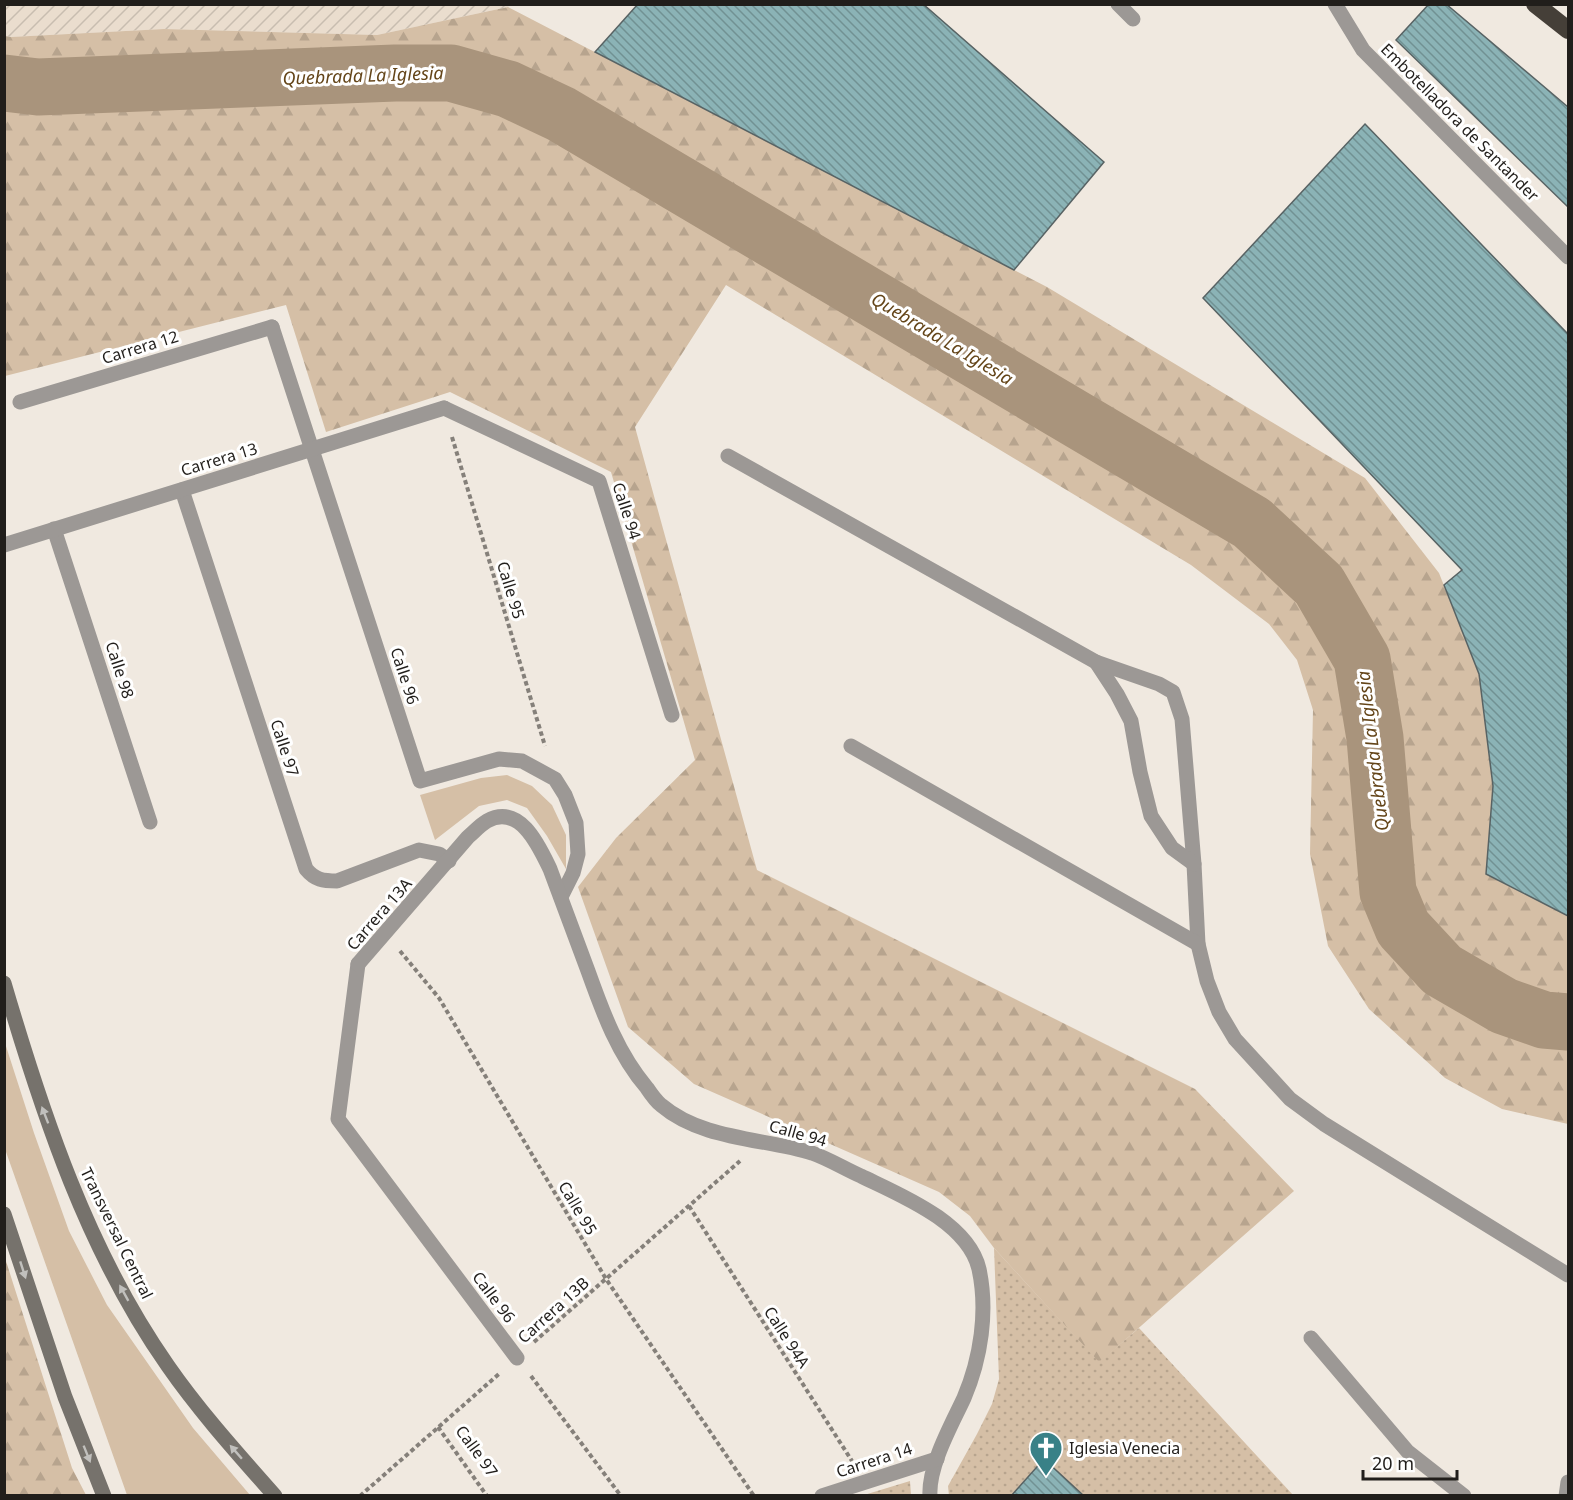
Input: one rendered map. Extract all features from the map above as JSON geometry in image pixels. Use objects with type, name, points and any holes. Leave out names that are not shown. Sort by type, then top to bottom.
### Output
[{"type":"highway","points":[[1535,4],[1569,30]]},
{"type":"main road","name":"Transversal Central","points":[[4,983],[42,1108],[110,1268],[167,1364],[200,1409],[275,1496]]},
{"type":"main road","points":[[4,1214],[65,1397],[104,1496]]},
{"type":"street","points":[[1118,4],[1133,19]]},
{"type":"street","name":"Embotelladora de Santander","points":[[1335,4],[1363,50],[1569,257]]},
{"type":"street","name":"Carrera 12","points":[[20,402],[272,327]]},
{"type":"street","name":"Calle 96","points":[[272,327],[420,781],[500,759],[522,762],[555,779]]},
{"type":"street","name":"Carrera 13","points":[[4,545],[444,408]]},
{"type":"street","name":"Calle 94","points":[[444,408],[599,481],[672,715]]},
{"type":"street","points":[[728,456],[1096,662],[1159,684],[1173,692],[1182,719],[1198,944],[1207,981],[1219,1012],[1230,1030],[1258,1066],[1290,1099],[1324,1124],[1569,1275]]},
{"type":"street","name":"Calle 97","points":[[182,490],[306,869],[313,878],[325,881],[337,880],[419,850],[439,854],[448,861]]},
{"type":"street","name":"Calle 98","points":[[54,530],[150,822]]},
{"type":"street","points":[[1096,662],[1118,694],[1131,721],[1151,816],[1172,848],[1194,864]]},
{"type":"street","points":[[851,746],[1198,944]]},
{"type":"street","points":[[555,779],[566,795],[576,823],[578,854],[573,873],[561,897]]},
{"type":"street","name":"Carrera 13A","points":[[338,1119],[358,964],[468,837],[486,822],[501,816],[516,820]]},
{"type":"street","name":"Calle 94","points":[[516,820],[538,845],[561,897],[608,1028],[635,1075],[661,1105],[688,1121],[712,1130],[813,1154],[923,1206],[946,1223],[965,1242],[978,1266],[983,1293],[982,1326],[976,1359],[965,1395],[937,1459],[930,1496]]},
{"type":"street","name":"Calle 96","points":[[338,1119],[517,1358]]},
{"type":"street","points":[[1311,1338],[1408,1452],[1464,1496]]},
{"type":"street","name":"Carrera 14","points":[[822,1496],[937,1459]]},
{"type":"street","points":[[1566,1496],[1569,1482]]},
{"type":"path","name":"Calle 95","points":[[444,408],[555,779]]},
{"type":"path","name":"Calle 95","points":[[385,933],[439,998],[606,1278],[754,1496]]},
{"type":"path","name":"Carrera 13B","points":[[360,1496],[762,1142]]},
{"type":"path","name":"Calle 94A","points":[[689,1206],[866,1482]]},
{"type":"path","points":[[517,1358],[621,1496]]},
{"type":"path","name":"Calle 97","points":[[438,1427],[487,1496]]},
{"type":"shaded area","points":[[4,5],[510,5],[377,35],[164,29],[11,37],[5,36]]},
{"type":"green space","points":[[508,7],[1047,287],[1365,478],[1439,573],[1479,674],[1493,786],[1486,874],[1568,916],[1568,1124],[1502,1109],[1445,1078],[1369,1009],[1328,946],[1310,854],[1313,710],[1297,660],[1269,624],[1191,565],[726,285],[635,427],[757,870],[1195,1089],[1294,1191],[1099,1363],[994,1248],[970,1216],[939,1192],[694,1084],[628,1027],[578,887],[616,838],[695,760],[611,472],[450,392],[326,432],[286,305],[5,376],[5,36],[164,29],[377,35]]},
{"type":"green space","points":[[507,775],[532,786],[552,805],[566,835],[566,869],[527,808],[507,800],[479,806],[435,840],[420,795],[481,778]]},
{"type":"green space","points":[[4,1040],[69,1231],[107,1305],[193,1428],[250,1495],[127,1495],[5,1149]]},
{"type":"green space","points":[[994,1248],[1099,1362],[1139,1328],[1293,1495],[949,1496],[948,1486],[992,1404],[999,1379]]},
{"type":"green space","points":[[5,1258],[72,1468],[86,1495],[5,1495]]},
{"type":"green space","points":[[910,1481],[911,1495],[864,1495]]},
{"type":"building","points":[[638,4],[923,4],[1104,162],[1014,270],[595,52]]},
{"type":"building","points":[[1429,4],[1446,4],[1568,107],[1568,207],[1396,40]]},
{"type":"building","points":[[1365,124],[1568,334],[1568,916],[1486,874],[1493,786],[1479,674],[1444,585],[1462,570],[1203,298]]},
{"type":"building","name":"Iglesia Venecia","points":[[1044,1459],[1084,1496],[1011,1496]]},
{"type":"waterway","name":"Quebrada La Iglesia","points":[[4,83],[38,87],[395,73],[451,73],[508,89],[561,114],[1252,523],[1319,585],[1362,659],[1375,738],[1388,892],[1403,928],[1442,970],[1504,1006],[1544,1020],[1568,1022]]},
{"type":"place","name":"Iglesia Venecia","points":[[1046,1477]]}]
